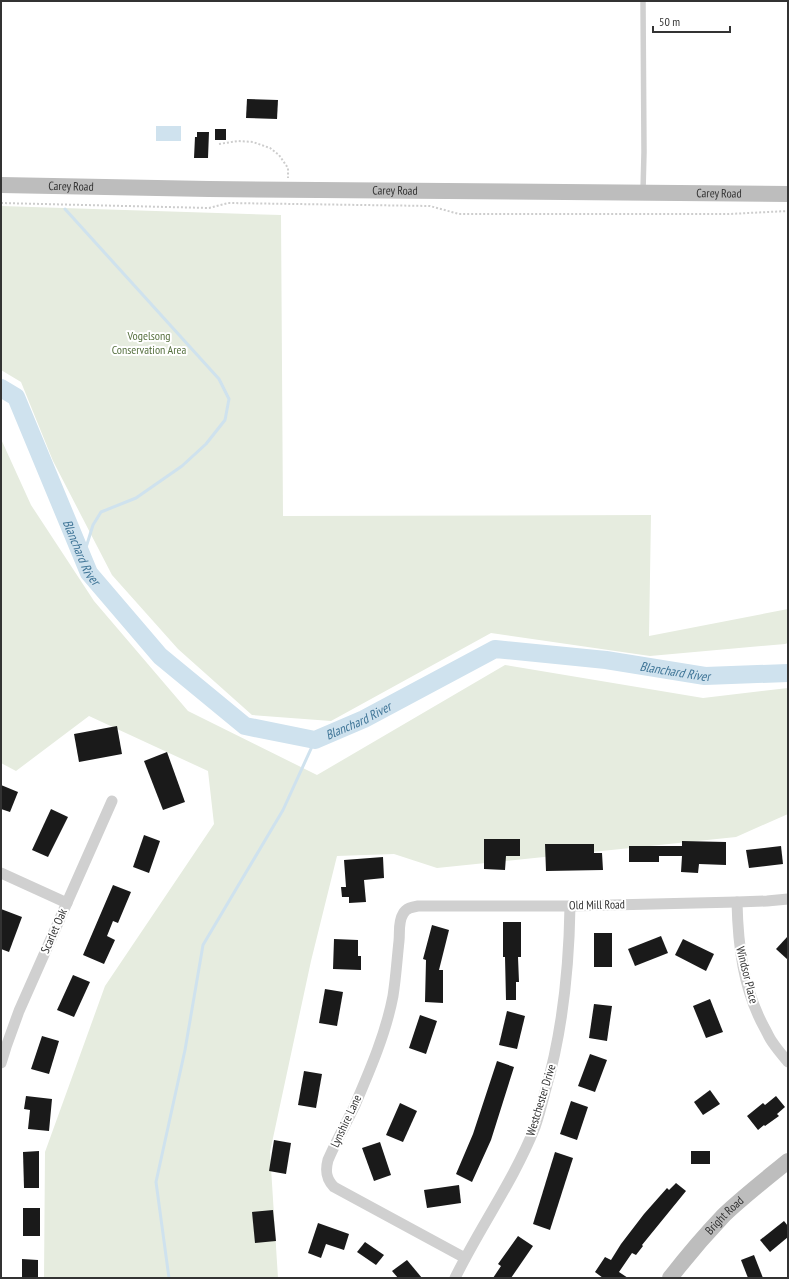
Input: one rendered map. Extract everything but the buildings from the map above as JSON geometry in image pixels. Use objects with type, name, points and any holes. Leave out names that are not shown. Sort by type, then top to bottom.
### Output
[{"type":"main road","name":"Carey Road","points":[[1,185],[788,194]]},
{"type":"main road","name":"Bright Road","points":[[670,1278],[689,1254],[725,1215],[742,1199],[788,1162]]},
{"type":"street","name":"Scarlet Oak","points":[[1,1063],[19,1011],[112,801]]},
{"type":"street","points":[[1,873],[67,903]]},
{"type":"street","name":"Old Mill Road","points":[[407,910],[411,907],[418,906],[570,906],[737,902],[788,899]]},
{"type":"street","name":"Windsor Place","points":[[737,902],[741,956],[747,986],[758,1015],[772,1042],[788,1062]]},
{"type":"street","name":"Westchester Drive","points":[[456,1278],[465,1258],[508,1182],[535,1128],[540,1113],[557,1046],[562,1016],[569,947],[570,906]]},
{"type":"street","name":"Lynshire Lane","points":[[407,910],[403,913],[401,918],[396,975],[392,998],[377,1053],[355,1105],[328,1160],[326,1175],[329,1182],[334,1187],[465,1258]]},
{"type":"lane","points":[[643,193],[644,1]]},
{"type":"path","points":[[219,144],[238,140],[253,142],[270,148],[279,155],[288,168],[289,189]]},
{"type":"path","points":[[1,203],[209,208],[228,203],[430,206],[459,214],[729,214],[788,211]]},
{"type":"green space","name":"Vogelsong Conservation Area","points":[[1,206],[281,215],[283,516],[651,515],[649,636],[788,609],[788,643],[650,656],[491,633],[331,721],[252,715],[178,649],[112,575],[53,461],[21,382],[1,370]]},
{"type":"green space","points":[[1,439],[31,505],[94,601],[188,711],[317,775],[505,665],[703,698],[788,688],[788,814],[736,837],[437,868],[394,854],[337,856],[311,961],[270,1152],[278,1278],[44,1278],[45,1152],[105,986],[214,824],[208,771],[89,716],[16,771],[1,763]]},
{"type":"water","points":[[156,126],[181,126],[181,141],[156,141]]},
{"type":"waterway","points":[[65,209],[219,379],[229,399],[225,420],[206,444],[182,466],[136,498],[101,512],[93,525],[83,557]]},
{"type":"waterway","name":"Blanchard River","points":[[1,388],[16,397],[89,573],[160,656],[245,726],[315,740],[364,719],[495,649],[606,660],[705,676],[788,673]]},
{"type":"waterway","points":[[169,1278],[156,1182],[185,1050],[203,945],[283,810],[315,740]]}]
